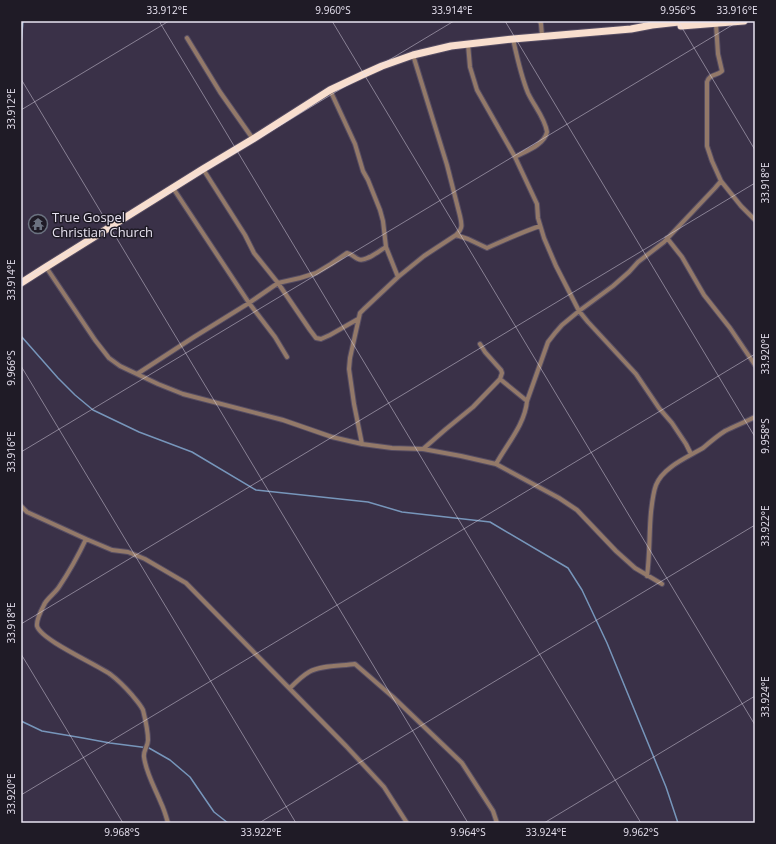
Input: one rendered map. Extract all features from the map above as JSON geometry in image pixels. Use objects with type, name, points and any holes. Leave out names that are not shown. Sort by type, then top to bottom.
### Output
[{"type":"highway","points":[[21,283],[330,90],[382,66],[413,55],[451,46],[542,36],[631,29],[688,21]]},
{"type":"highway","points":[[631,29],[640,30],[744,21]]},
{"type":"street","points":[[540,21],[542,36]]},
{"type":"street","points":[[716,24],[718,54],[722,70],[721,73],[711,76],[707,80],[707,146],[721,181],[741,206],[755,220]]},
{"type":"street","points":[[187,38],[220,92],[253,139]]},
{"type":"street","points":[[513,39],[519,66],[528,92],[544,122],[547,132],[544,139],[540,143],[515,157]]},
{"type":"street","points":[[468,44],[470,67],[477,90],[515,157],[537,204],[538,218],[544,238],[579,311],[636,374],[659,408],[672,423],[691,454]]},
{"type":"street","points":[[362,444],[354,404],[350,369],[350,358],[360,313],[398,277],[424,256],[456,235],[461,230],[462,224],[447,165],[413,55]]},
{"type":"street","points":[[330,90],[355,144],[363,170],[380,210],[383,221],[386,247],[398,277]]},
{"type":"street","points":[[203,169],[245,235],[254,253],[278,283],[316,338],[321,339],[330,336],[358,319]]},
{"type":"street","points":[[496,464],[521,421],[548,342],[562,325],[613,286],[630,272],[638,262],[655,250],[721,181]]},
{"type":"street","points":[[173,188],[249,303],[275,337],[287,357]]},
{"type":"street","points":[[456,235],[487,248],[498,242],[540,226]]},
{"type":"street","points":[[667,238],[682,257],[704,295],[730,328],[755,365]]},
{"type":"street","points":[[137,374],[278,283],[316,273],[347,253],[350,253],[358,260],[362,261],[386,247]]},
{"type":"street","points":[[46,266],[95,340],[109,358],[120,366],[183,394],[283,420],[332,437],[362,444],[392,448],[423,449],[496,464],[559,498],[577,510],[616,551],[635,568],[662,584]]},
{"type":"street","points":[[423,449],[473,408],[500,379],[502,373],[501,370],[480,344]]},
{"type":"street","points":[[500,379],[527,401]]},
{"type":"street","points":[[647,576],[652,504],[656,485],[660,477],[691,454],[725,432],[755,416]]},
{"type":"street","points":[[22,507],[27,512],[112,550],[128,552],[145,558],[186,583],[346,746],[384,788],[406,823]]},
{"type":"street","points":[[86,539],[65,579],[45,603],[37,620],[38,626],[50,639],[109,673],[120,682],[138,702],[142,710],[147,732],[148,741],[144,756],[148,774],[162,804],[168,823]]},
{"type":"street","points":[[290,688],[310,671],[355,664],[393,697],[462,763],[493,811],[497,823]]},
{"type":"waterway","points":[[21,46],[23,21]]},
{"type":"waterway","points":[[21,336],[58,378],[93,410],[139,432],[192,452],[256,490],[368,502],[402,512],[490,522],[568,568],[582,590],[607,643],[666,787],[678,823]]},
{"type":"waterway","points":[[21,721],[42,731],[149,748],[170,760],[190,777],[214,812],[228,823]]},
{"type":"place","name":"True Gospel Christian Church","points":[[38,224]]}]
